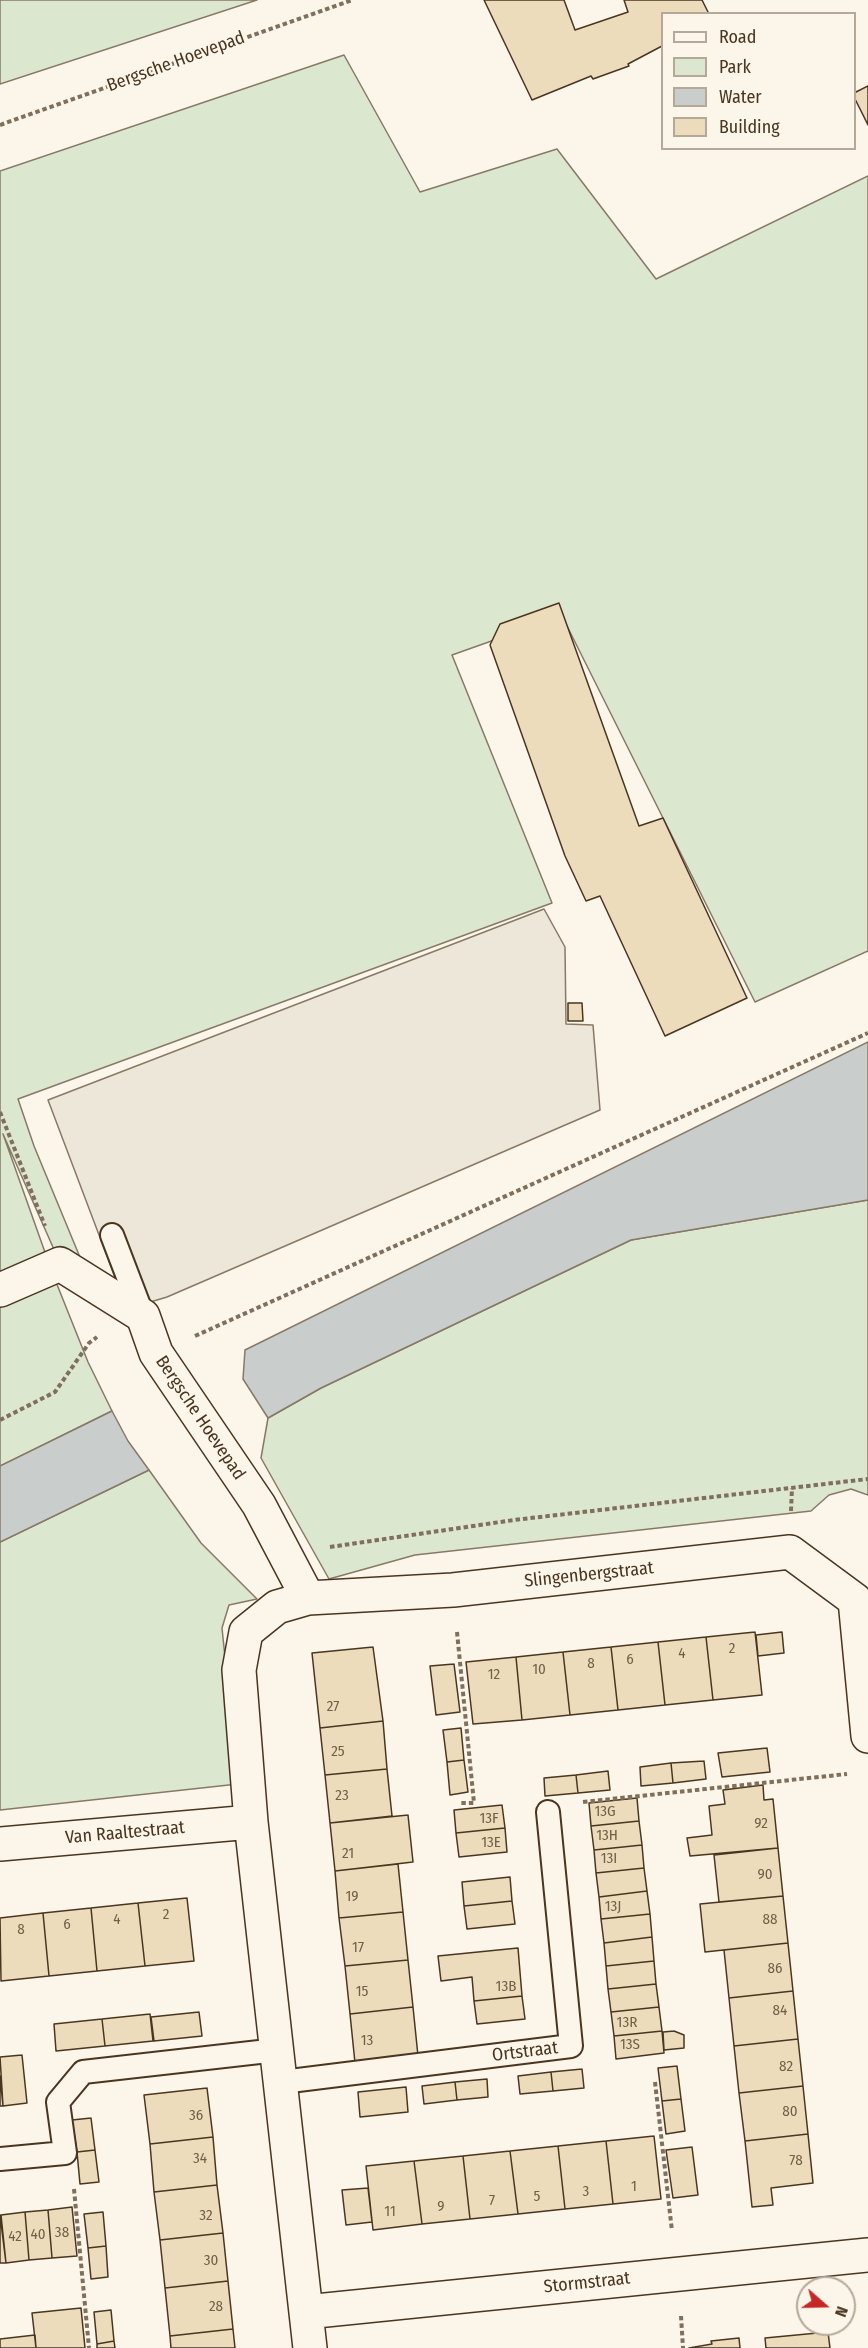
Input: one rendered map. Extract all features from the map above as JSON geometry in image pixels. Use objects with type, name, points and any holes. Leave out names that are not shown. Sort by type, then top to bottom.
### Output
[{"type":"street","points":[[0,1290],[60,1264],[143,1316]]},
{"type":"street","name":"Bergsche Hoevepad","points":[[143,1316],[156,1353],[259,1505],[308,1598]]},
{"type":"street","name":"Slingenbergstraat","points":[[308,1598],[453,1590],[790,1552],[855,1600],[868,1736]]},
{"type":"street","points":[[308,1598],[278,1608],[246,1632],[239,1670],[251,1822],[282,2082],[310,2348]]},
{"type":"street","name":"Van Raaltestraat","points":[[0,1844],[251,1822]]},
{"type":"street","name":"Stormstraat","points":[[306,2312],[868,2254]]},
{"type":"lane","points":[[112,1235],[143,1316]]},
{"type":"lane","name":"Ortstraat","points":[[282,2082],[571,2046],[548,1812]]},
{"type":"lane","points":[[0,2159],[65,2153],[58,2102],[82,2072],[277,2050]]},
{"type":"path","name":"Bergsche Hoevepad","points":[[0,125],[352,0]]},
{"type":"path","points":[[156,1353],[868,1033]]},
{"type":"path","points":[[0,1420],[55,1392],[89,1343],[100,1334]]},
{"type":"path","points":[[285,1553],[514,1520],[868,1479]]},
{"type":"path","points":[[453,1590],[474,1803],[460,1803]]},
{"type":"path","points":[[548,1812],[566,1804],[856,1773]]},
{"type":"path","points":[[655,2082],[677,2274]]},
{"type":"path","points":[[65,2153],[74,2187],[89,2348]]},
{"type":"green space","points":[[0,0],[257,0],[0,84]]},
{"type":"green space","points":[[344,55],[420,192],[557,149],[656,279],[868,176],[868,951],[755,1002],[560,612],[514,633],[452,655],[552,903],[18,1099],[34,1146],[84,1267],[71,1288],[3,1134],[52,1272],[88,1362],[112,1411],[0,1466],[0,171]]},
{"type":"green space","points":[[868,1200],[868,1495],[851,1489],[829,1495],[811,1511],[415,1555],[329,1579],[261,1458],[268,1418],[321,1388],[631,1240]]},
{"type":"green space","points":[[149,1470],[201,1543],[257,1599],[229,1605],[222,1628],[238,1784],[0,1810],[0,1542]]},
{"type":"shaded area","points":[[544,909],[565,947],[566,1024],[593,1025],[600,1110],[167,1297],[127,1309],[48,1100]]},
{"type":"water","points":[[868,1042],[868,1200],[631,1240],[321,1388],[268,1418],[243,1379],[245,1350]]},
{"type":"water","points":[[112,1411],[128,1441],[149,1470],[0,1542],[0,1466]]},
{"type":"building","points":[[484,0],[564,0],[575,30],[628,12],[624,0],[702,0],[708,12],[661,12],[661,47],[628,64],[629,66],[593,79],[591,76],[532,100]]},
{"type":"building","points":[[868,86],[868,125],[856,101],[856,92]]},
{"type":"building","points":[[559,603],[639,826],[663,818],[747,998],[665,1036],[600,896],[586,901],[565,856],[490,645],[500,624]]},
{"type":"building","points":[[568,1003],[582,1003],[583,1021],[568,1021]]},
{"type":"building","points":[[755,1632],[762,1695],[713,1700],[706,1637]]},
{"type":"building","points":[[782,1632],[784,1653],[758,1656],[756,1635]]},
{"type":"building","points":[[706,1637],[713,1700],[665,1705],[658,1642]]},
{"type":"building","points":[[658,1642],[665,1705],[618,1710],[611,1647]]},
{"type":"building","points":[[373,1647],[383,1721],[320,1728],[312,1653]]},
{"type":"building","points":[[611,1647],[618,1710],[570,1715],[563,1652]]},
{"type":"building","points":[[563,1652],[570,1715],[522,1720],[516,1657]]},
{"type":"building","points":[[516,1657],[522,1720],[473,1724],[466,1662]]},
{"type":"building","points":[[454,1664],[460,1712],[436,1715],[430,1666]]},
{"type":"building","points":[[383,1721],[387,1769],[325,1775],[320,1728]]},
{"type":"building","points":[[461,1728],[464,1760],[447,1762],[443,1730]]},
{"type":"building","points":[[767,1748],[770,1772],[722,1777],[718,1753]]},
{"type":"building","points":[[464,1760],[468,1792],[450,1795],[447,1762]]},
{"type":"building","points":[[704,1761],[706,1779],[673,1783],[671,1763]]},
{"type":"building","points":[[671,1763],[673,1783],[641,1786],[640,1767]]},
{"type":"building","points":[[387,1769],[392,1816],[330,1823],[325,1775]]},
{"type":"building","points":[[608,1771],[610,1790],[578,1793],[576,1775]]},
{"type":"building","points":[[576,1775],[578,1793],[545,1796],[544,1778]]},
{"type":"building","points":[[763,1785],[764,1800],[773,1799],[778,1848],[690,1856],[687,1838],[712,1835],[709,1806],[725,1804],[723,1790]]},
{"type":"building","points":[[637,1798],[639,1821],[591,1826],[589,1803]]},
{"type":"building","points":[[502,1805],[505,1828],[456,1833],[454,1810]]},
{"type":"building","points":[[408,1815],[413,1862],[335,1871],[330,1823]]},
{"type":"building","points":[[639,1821],[642,1845],[594,1850],[591,1826]]},
{"type":"building","points":[[505,1828],[507,1852],[459,1857],[456,1833]]},
{"type":"building","points":[[642,1845],[644,1868],[596,1873],[594,1850]]},
{"type":"building","points":[[778,1848],[783,1896],[719,1902],[714,1855]]},
{"type":"building","points":[[398,1864],[403,1912],[339,1918],[335,1871]]},
{"type":"building","points":[[644,1868],[647,1891],[599,1897],[596,1873]]},
{"type":"building","points":[[510,1877],[512,1901],[464,1906],[462,1882]]},
{"type":"building","points":[[647,1891],[650,1914],[601,1919],[599,1897]]},
{"type":"building","points":[[783,1896],[788,1943],[705,1952],[700,1904]]},
{"type":"building","points":[[187,1898],[194,1961],[145,1966],[138,1903]]},
{"type":"building","points":[[512,1901],[515,1924],[467,1929],[464,1906]]},
{"type":"building","points":[[138,1903],[145,1966],[97,1971],[91,1908]]},
{"type":"building","points":[[91,1908],[97,1971],[49,1976],[43,1913]]},
{"type":"building","points":[[403,1912],[408,1960],[345,1966],[339,1918]]},
{"type":"building","points":[[43,1913],[49,1976],[1,1981],[0,1918]]},
{"type":"building","points":[[650,1914],[652,1937],[604,1943],[601,1919]]},
{"type":"building","points":[[652,1937],[654,1961],[606,1966],[604,1943]]},
{"type":"building","points":[[788,1943],[793,1991],[729,1998],[724,1950]]},
{"type":"building","points":[[518,1948],[522,1996],[474,2001],[472,1977],[441,1981],[438,1956]]},
{"type":"building","points":[[408,1960],[413,2007],[350,2014],[345,1966]]},
{"type":"building","points":[[654,1961],[656,1984],[608,1989],[606,1966]]},
{"type":"building","points":[[656,1984],[659,2007],[611,2012],[608,1989]]},
{"type":"building","points":[[793,1991],[798,2039],[734,2046],[729,1998]]},
{"type":"building","points":[[522,1996],[525,2019],[477,2024],[474,2001]]},
{"type":"building","points":[[413,2007],[418,2056],[355,2063],[350,2014]]},
{"type":"building","points":[[659,2007],[662,2031],[614,2036],[611,2012]]},
{"type":"building","points":[[199,2012],[202,2036],[154,2041],[151,2017]]},
{"type":"building","points":[[150,2014],[153,2041],[105,2046],[102,2019]]},
{"type":"building","points":[[102,2019],[105,2046],[56,2051],[54,2024]]},
{"type":"building","points":[[662,2031],[664,2053],[616,2059],[614,2036]]},
{"type":"building","points":[[674,2031],[684,2035],[684,2048],[664,2050],[663,2032]]},
{"type":"building","points":[[798,2039],[803,2086],[739,2093],[734,2046]]},
{"type":"building","points":[[22,2055],[27,2103],[3,2106],[0,2057]]},
{"type":"building","points":[[677,2066],[681,2099],[662,2101],[658,2068]]},
{"type":"building","points":[[582,2069],[584,2088],[553,2091],[551,2072]]},
{"type":"building","points":[[551,2072],[553,2091],[520,2094],[518,2076]]},
{"type":"building","points":[[0,2076],[3,2106],[0,2106]]},
{"type":"building","points":[[487,2079],[488,2097],[457,2100],[455,2082]]},
{"type":"building","points":[[455,2082],[457,2100],[424,2104],[422,2086]]},
{"type":"building","points":[[803,2086],[808,2134],[745,2141],[739,2093]]},
{"type":"building","points":[[406,2087],[408,2112],[360,2117],[358,2092]]},
{"type":"building","points":[[207,2088],[213,2137],[150,2144],[144,2095]]},
{"type":"building","points":[[681,2099],[685,2131],[666,2134],[662,2101]]},
{"type":"building","points":[[91,2118],[95,2150],[77,2152],[72,2120]]},
{"type":"building","points":[[808,2134],[813,2183],[771,2188],[773,2205],[752,2207],[745,2141]]},
{"type":"building","points":[[654,2136],[661,2199],[613,2204],[606,2141]]},
{"type":"building","points":[[213,2137],[217,2185],[154,2192],[150,2144]]},
{"type":"building","points":[[606,2141],[613,2204],[565,2209],[558,2146]]},
{"type":"building","points":[[558,2146],[565,2209],[518,2214],[510,2151]]},
{"type":"building","points":[[692,2147],[698,2195],[673,2198],[666,2150]]},
{"type":"building","points":[[95,2150],[99,2182],[80,2184],[77,2152]]},
{"type":"building","points":[[510,2151],[518,2214],[470,2219],[463,2156]]},
{"type":"building","points":[[463,2156],[470,2219],[422,2224],[414,2161]]},
{"type":"building","points":[[414,2161],[422,2224],[373,2230],[366,2166]]},
{"type":"building","points":[[217,2185],[223,2233],[160,2240],[154,2192]]},
{"type":"building","points":[[368,2188],[372,2222],[346,2225],[342,2190]]},
{"type":"building","points":[[72,2207],[77,2256],[52,2258],[48,2210]]},
{"type":"building","points":[[48,2210],[52,2258],[29,2260],[25,2212]]},
{"type":"building","points":[[25,2212],[29,2260],[6,2263],[1,2215]]},
{"type":"building","points":[[103,2212],[106,2246],[88,2248],[84,2214]]},
{"type":"building","points":[[0,2215],[6,2263],[0,2263]]},
{"type":"building","points":[[223,2233],[228,2281],[165,2288],[160,2240]]},
{"type":"building","points":[[106,2246],[108,2277],[91,2279],[88,2248]]},
{"type":"building","points":[[228,2281],[233,2329],[170,2336],[165,2288]]},
{"type":"building","points":[[81,2308],[85,2348],[36,2348],[32,2313]]},
{"type":"building","points":[[111,2310],[114,2341],[97,2344],[94,2312]]},
{"type":"building","points":[[233,2329],[235,2348],[171,2348],[170,2336]]},
{"type":"building","points":[[35,2335],[36,2348],[0,2348],[0,2339]]},
{"type":"building","points":[[796,2335],[828,2336],[830,2348],[766,2348],[765,2338]]},
{"type":"building","points":[[739,2338],[740,2348],[689,2348],[712,2344],[711,2341]]},
{"type":"building","points":[[114,2341],[115,2348],[97,2348],[97,2344]]}]
